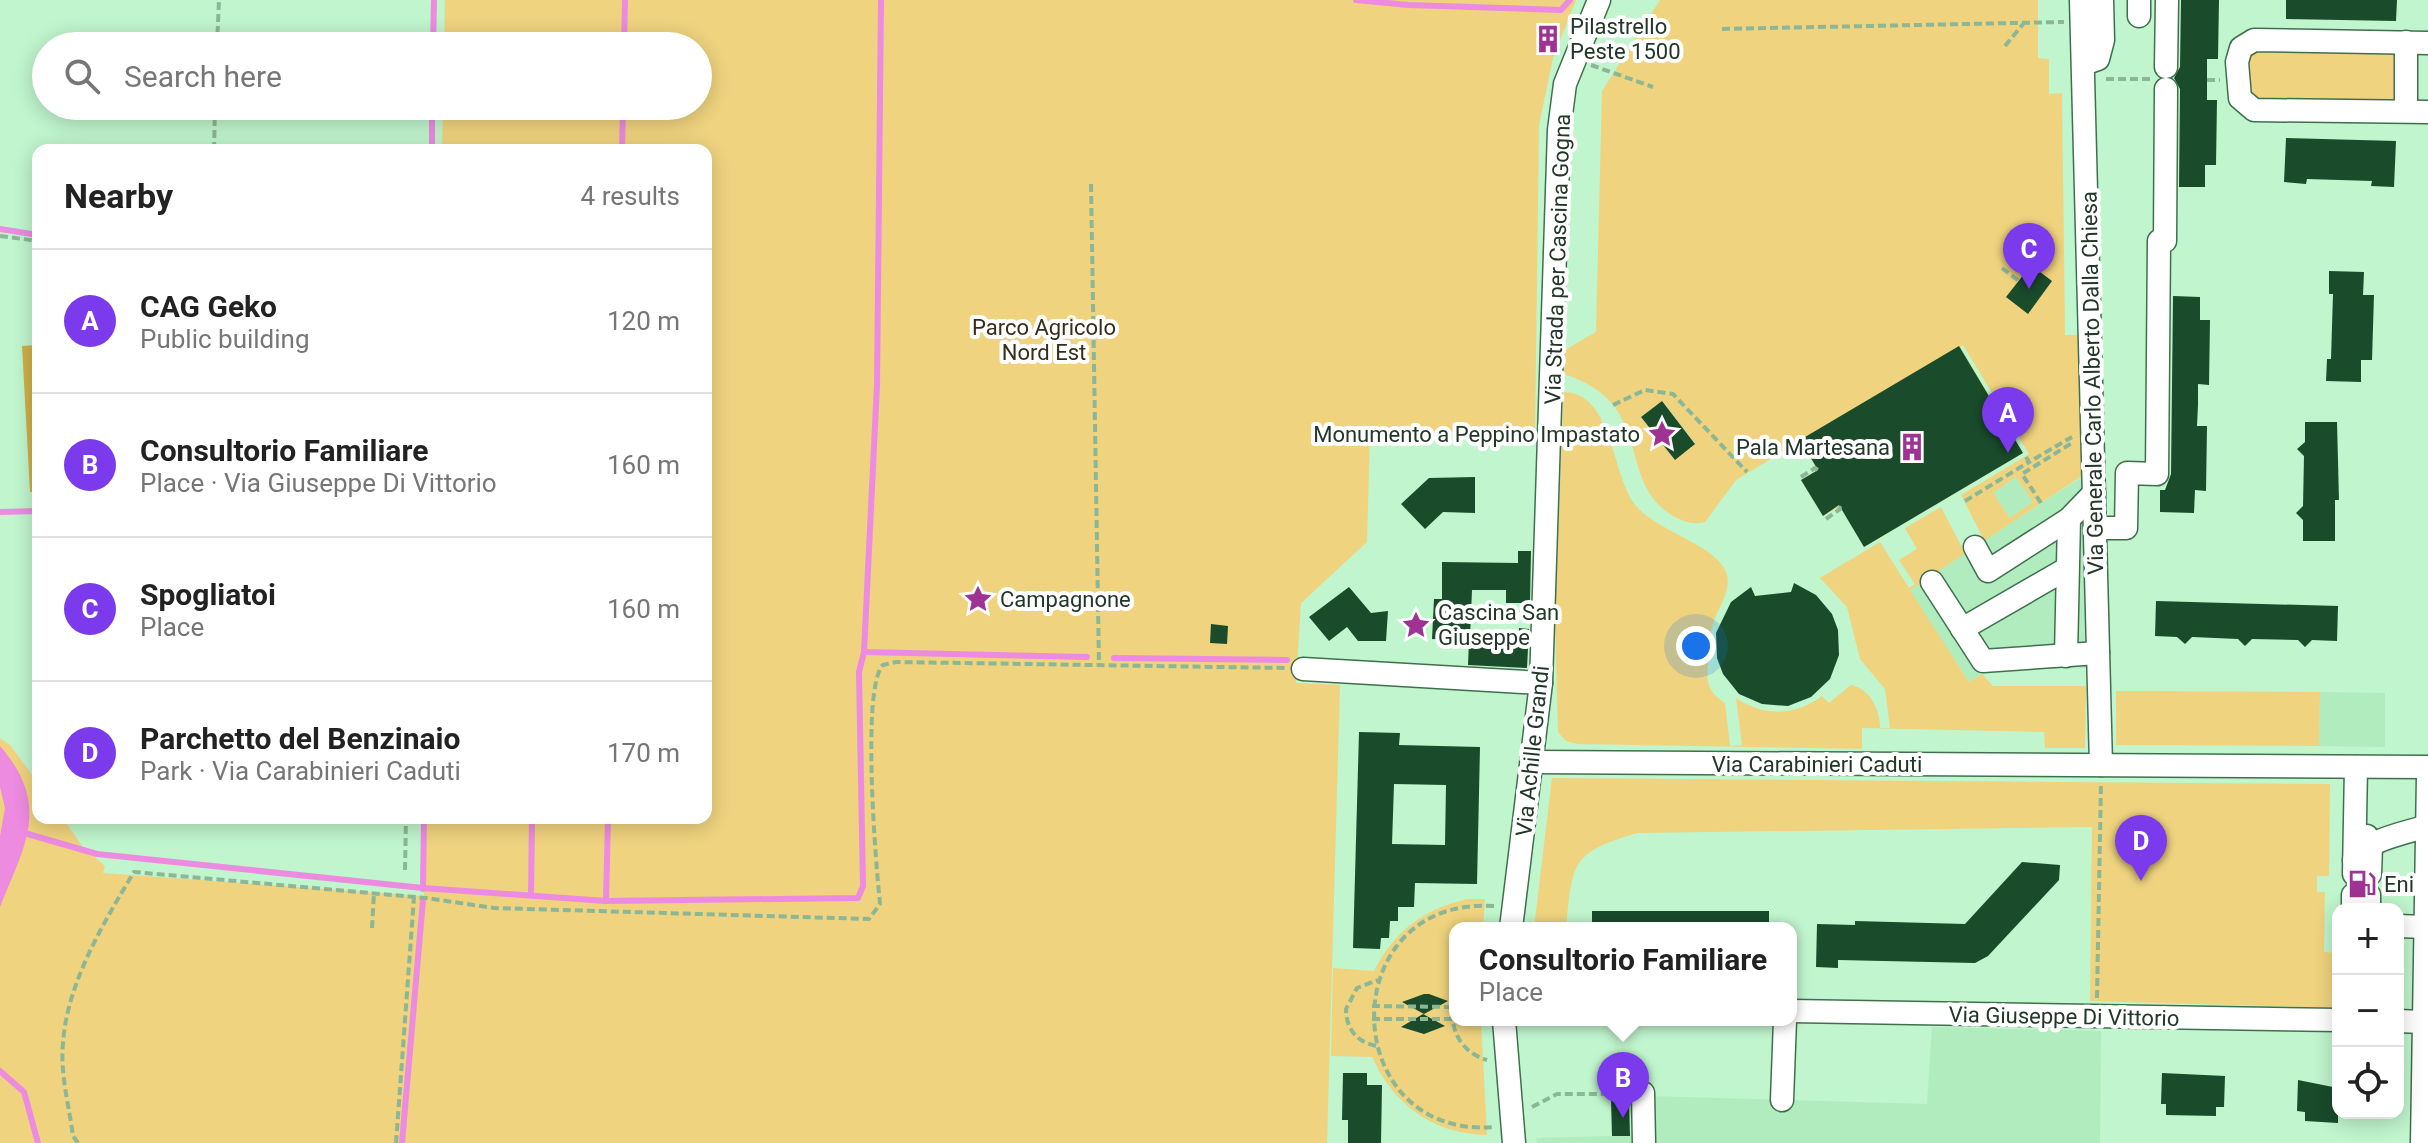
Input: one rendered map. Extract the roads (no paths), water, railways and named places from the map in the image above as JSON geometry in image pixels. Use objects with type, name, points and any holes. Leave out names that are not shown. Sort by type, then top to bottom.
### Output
[{"type":"street","name":"Via Strada per Cascina Gogna","points":[[1552,429],[1559,130],[1565,84],[1599,0]]},
{"type":"street","points":[[2084,72],[2098,59],[2103,40],[2102,0]]},
{"type":"street","points":[[2107,528],[2126,528],[2127,473],[2157,474],[2159,241],[2165,241],[2167,0]]},
{"type":"street","name":"Via Generale Carlo Alberto Dalla Chiesa","points":[[2081,11],[2101,765]]},
{"type":"street","points":[[2254,40],[2417,43],[2417,112],[2254,110],[2240,98],[2237,62],[2241,48],[2254,40]]},
{"type":"street","name":"Via Achille Grandi","points":[[1512,922],[1541,683],[1552,429]]},
{"type":"street","points":[[1975,547],[1988,571],[2069,519],[2094,493]]},
{"type":"street","points":[[2066,656],[2069,519]]},
{"type":"street","points":[[1962,629],[2066,569]]},
{"type":"street","points":[[1932,582],[1983,661],[2098,653]]},
{"type":"street","points":[[1303,669],[1541,683]]},
{"type":"street","name":"Via Carabinieri Caduti","points":[[1533,762],[2428,767]]},
{"type":"street","points":[[2356,767],[2355,809],[2362,883]]},
{"type":"street","points":[[2422,1143],[2428,776]]},
{"type":"street","points":[[2362,883],[2427,826]]},
{"type":"street","points":[[2404,926],[2425,927]]},
{"type":"street","name":"Via Giuseppe Di Vittorio","points":[[1797,1011],[2332,1020]]},
{"type":"street","points":[[2404,1021],[2422,1022]]},
{"type":"street","points":[[1504,1026],[1514,1143]]},
{"type":"street","points":[[1782,1100],[1785,1026]]},
{"type":"street","points":[[1643,1093],[1644,1143]]},
{"type":"waterway","points":[[433,32],[434,0]]},
{"type":"waterway","points":[[624,32],[625,0]]},
{"type":"waterway","points":[[21,832],[97,854],[423,888],[606,901],[858,898],[863,886],[859,672],[864,652],[877,385],[881,0]]},
{"type":"waterway","points":[[1356,0],[1409,5],[1561,10],[1570,0]]},
{"type":"waterway","points":[[432,120],[432,144]]},
{"type":"waterway","points":[[622,144],[623,120]]},
{"type":"waterway","points":[[0,229],[32,234]]},
{"type":"waterway","points":[[0,512],[32,511]]},
{"type":"waterway","points":[[864,652],[1087,657]]},
{"type":"waterway","points":[[1114,658],[1287,660]]},
{"type":"waterway","points":[[423,889],[424,824]]},
{"type":"waterway","points":[[531,895],[532,824]]},
{"type":"waterway","points":[[606,901],[608,824]]},
{"type":"waterway","points":[[402,1143],[423,900]]},
{"type":"waterway","points":[[0,1071],[24,1092],[38,1143]]},
{"type":"place","name":"Pilastrello Peste 1500","points":[[1548,39]]},
{"type":"place","name":"Spogliatoi","points":[[2029,289]]},
{"type":"place","name":"Monumento a Peppino Impastato","points":[[1662,434]]},
{"type":"place","name":"Pala Martesana","points":[[1912,447]]},
{"type":"place","name":"CAG Geko","points":[[2008,453]]},
{"type":"place","name":"Campagnone","points":[[978,599]]},
{"type":"place","name":"Cascina San Giuseppe","points":[[1416,625]]},
{"type":"place","name":"Parchetto del Benzinaio","points":[[2141,881]]},
{"type":"place","name":"Eni","points":[[2362,884]]},
{"type":"place","name":"Consultorio Familiare","points":[[1623,1118]]},
{"type":"park label","name":"Parco Agricolo Nord Est","points":[[1044,340]]}]
